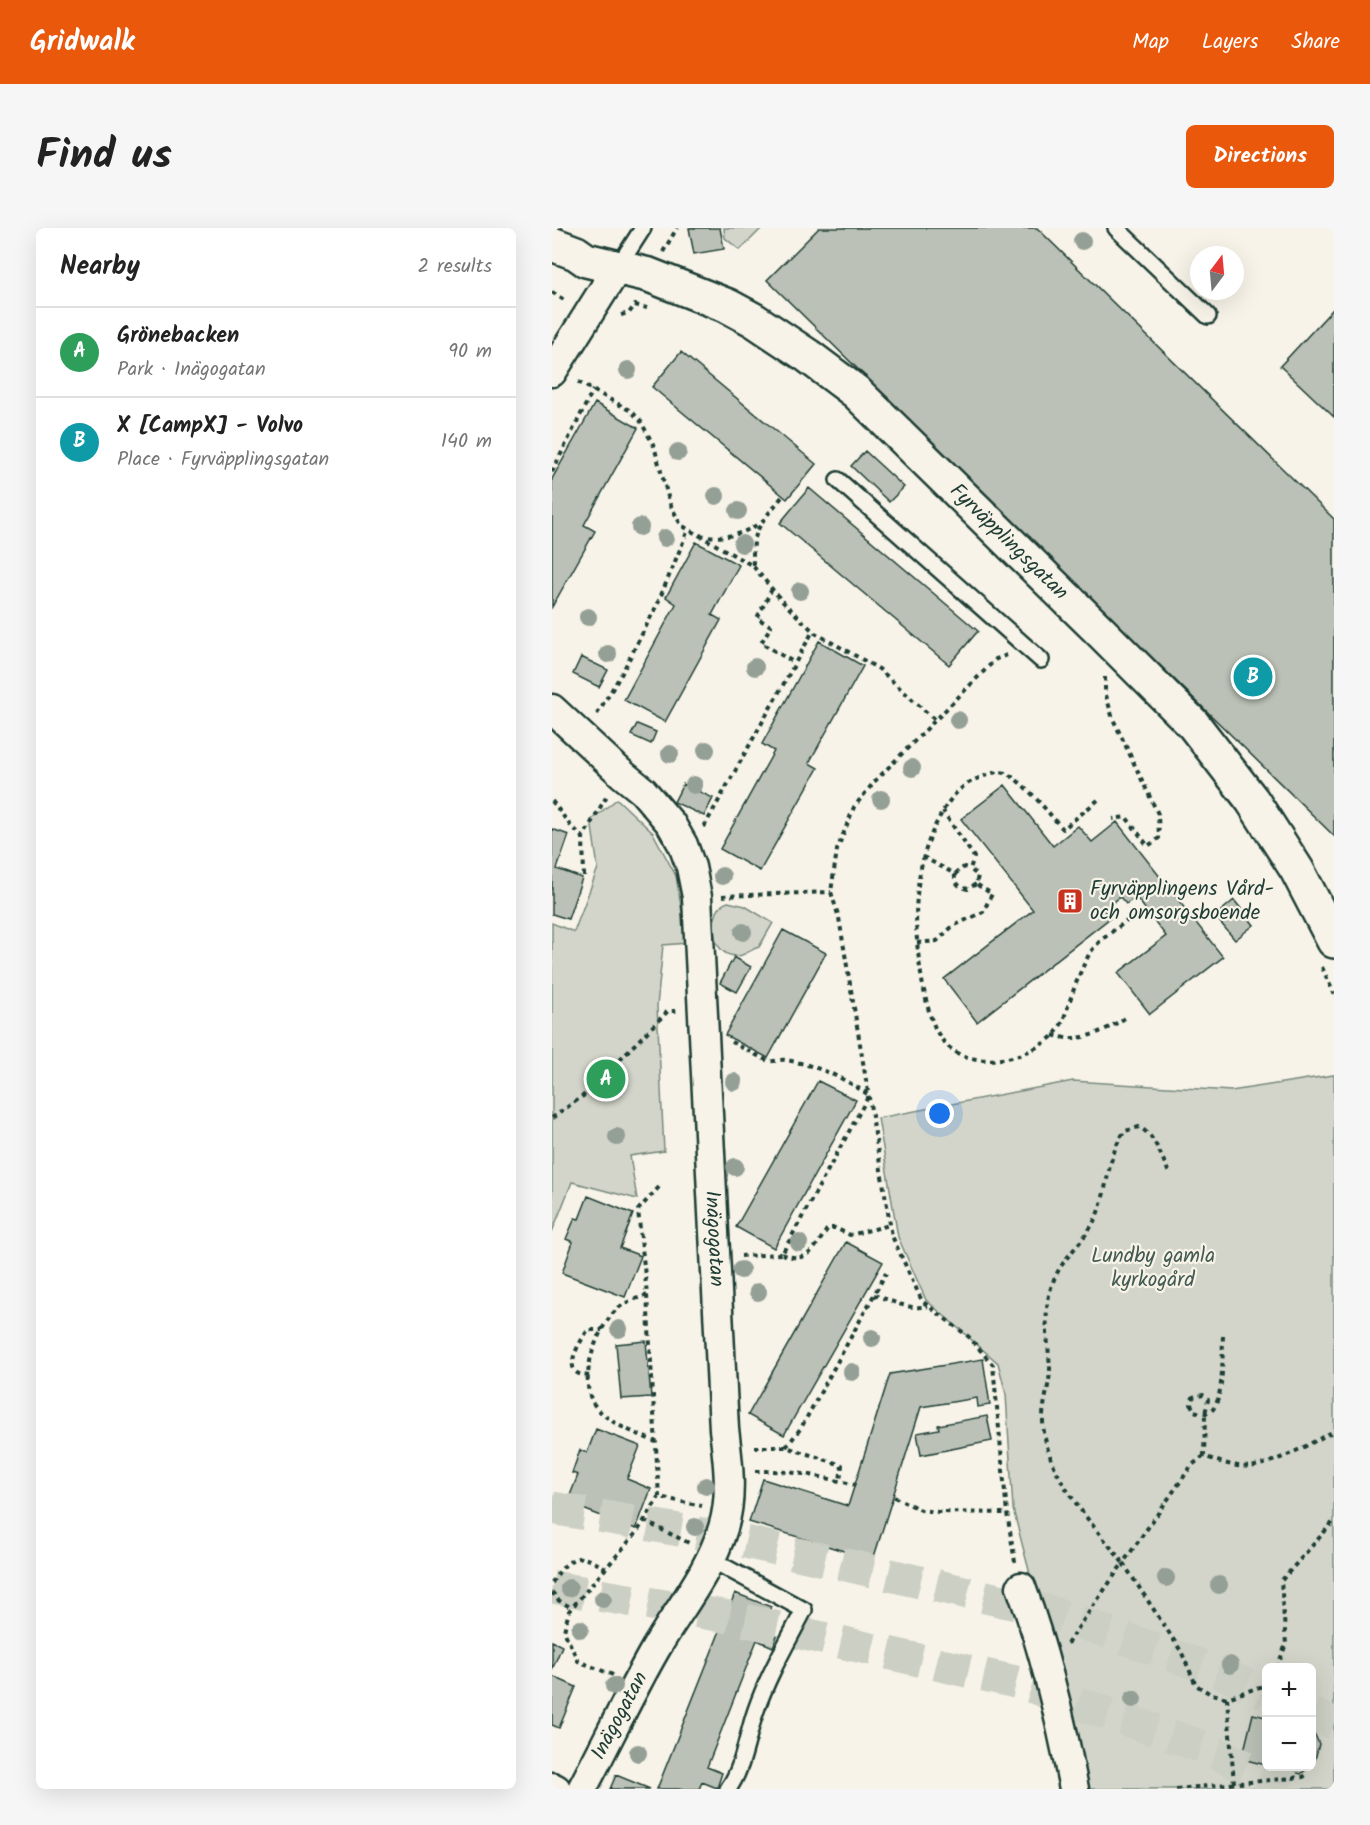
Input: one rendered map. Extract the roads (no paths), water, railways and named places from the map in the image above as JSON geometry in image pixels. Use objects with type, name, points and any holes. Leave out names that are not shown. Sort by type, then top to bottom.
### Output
[{"type":"street","name":"Fyrväpplingsgatan","points":[[552,244],[576,253],[586,260],[650,275],[728,306],[754,320],[808,356],[856,392],[1193,724],[1252,800],[1298,870],[1334,941]]},
{"type":"street","name":"Fyrväpplingsgatan","points":[[552,268],[574,269],[586,260]]},
{"type":"street","points":[[560,375],[618,267]]},
{"type":"street","name":"Inägogatan","points":[[552,709],[643,791],[671,824],[683,845],[691,867],[697,897],[724,1429],[729,1472],[724,1527],[702,1552],[656,1649],[582,1789]]},
{"type":"street","points":[[1021,1587],[1038,1633],[1074,1789]]},
{"type":"lane","points":[[618,267],[643,228]]},
{"type":"lane","points":[[1116,228],[1208,316]]},
{"type":"lane","points":[[838,480],[1041,660]]},
{"type":"lane","points":[[702,1552],[804,1610],[772,1670],[756,1709],[740,1763],[728,1789]]},
{"type":"tunnel","points":[[552,1508],[737,1540],[1051,1612],[1227,1675],[1262,1692]]},
{"type":"tunnel","points":[[552,1587],[735,1618],[1024,1684],[1203,1747],[1294,1789]]},
{"type":"tunnel","points":[[1316,1716],[1334,1724]]},
{"type":"place","name":"X [CampX] - Volvo","points":[[1253,677]]},
{"type":"place","name":"Fyrväpplingens Vård- och omsorgsboende","points":[[1070,901]]},
{"type":"place","name":"Grönebacken","points":[[606,1079]]},
{"type":"park label","name":"Lundby gamla kyrkogård","points":[[1153,1268]]}]
